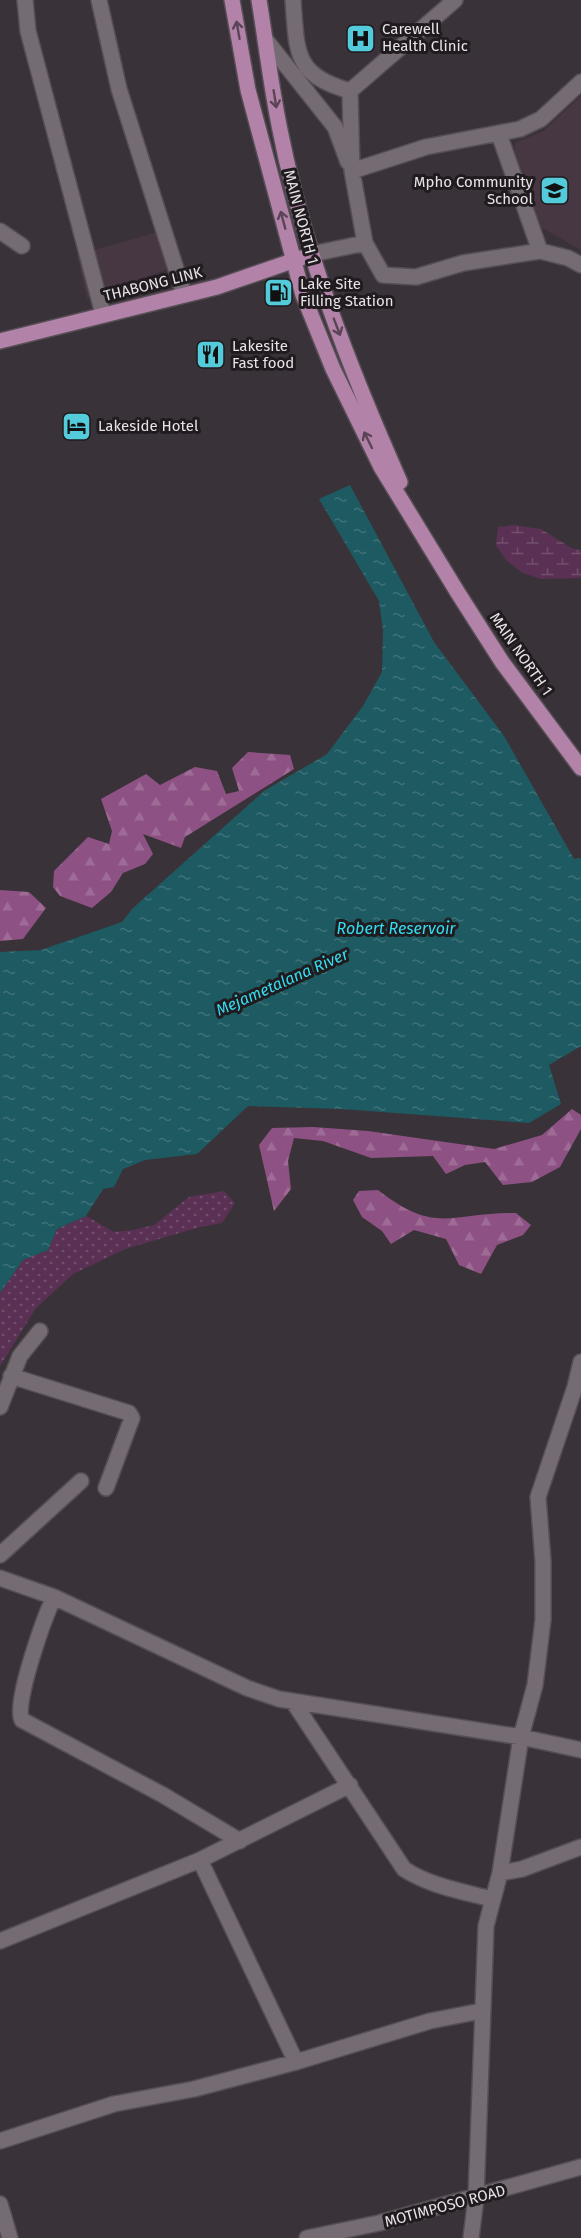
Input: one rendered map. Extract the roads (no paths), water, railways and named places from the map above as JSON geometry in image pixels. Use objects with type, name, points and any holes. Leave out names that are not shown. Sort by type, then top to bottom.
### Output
[{"type":"main road","name":"MAIN NORTH 1","points":[[232,0],[248,90],[303,295],[333,369],[381,468],[502,662],[581,768]]},
{"type":"main road","name":"MAIN NORTH 1","points":[[259,0],[280,131],[324,296],[370,414],[419,526]]},
{"type":"main road","name":"THABONG LINK","points":[[0,341],[217,286],[312,254]]},
{"type":"street","points":[[26,0],[28,31],[103,314]]},
{"type":"street","points":[[99,0],[119,89],[184,294]]},
{"type":"street","points":[[293,0],[300,58],[308,71],[318,80],[350,91]]},
{"type":"street","points":[[350,91],[455,0]]},
{"type":"street","points":[[265,39],[334,128],[352,171]]},
{"type":"street","points":[[352,171],[426,147],[520,129],[541,119],[581,82]]},
{"type":"street","points":[[350,91],[352,171],[365,243],[383,275],[416,277],[463,263],[540,251],[568,258],[581,265]]},
{"type":"street","points":[[499,134],[540,251]]},
{"type":"street","points":[[0,231],[22,246]]},
{"type":"street","points":[[312,254],[365,243]]},
{"type":"street","points":[[0,1407],[20,1356],[40,1330]]},
{"type":"street","points":[[471,2238],[476,2198],[482,2076],[483,1947],[491,1899],[500,1873],[521,1737],[535,1685],[543,1620],[543,1561],[538,1497],[578,1388],[581,1362]]},
{"type":"street","points":[[11,1376],[129,1413],[132,1418],[106,1488]]},
{"type":"street","points":[[0,1555],[81,1481]]},
{"type":"street","points":[[0,1578],[54,1597],[247,1688],[294,1703],[521,1737],[581,1750]]},
{"type":"street","points":[[54,1597],[24,1688],[19,1713],[22,1720],[163,1795],[240,1841]]},
{"type":"street","points":[[294,1703],[404,1869],[417,1877],[442,1886],[491,1899]]},
{"type":"street","points":[[0,1941],[200,1860],[350,1785]]},
{"type":"street","points":[[500,1873],[522,1869],[581,1847]]},
{"type":"street","points":[[200,1860],[296,2062]]},
{"type":"street","points":[[0,2141],[114,2104],[171,2094],[296,2062],[430,2021],[481,2011]]},
{"type":"street","name":"MOTIMPOSO ROAD","points":[[307,2238],[379,2223],[476,2198],[581,2167]]},
{"type":"street","points":[[0,2204],[10,2238]]},
{"type":"water","name":"Robert Reservoir","points":[[350,485],[434,642],[504,736],[574,859],[581,858],[581,1046],[549,1065],[561,1104],[529,1123],[342,1109],[248,1106],[197,1154],[145,1160],[123,1169],[114,1187],[103,1189],[86,1216],[57,1229],[48,1250],[23,1260],[0,1293],[0,952],[41,950],[122,922],[133,908],[264,791],[327,754],[363,706],[382,672],[383,630],[379,601],[319,499]]},
{"type":"place","name":"Carewell Health Clinic","points":[[361,38]]},
{"type":"place","name":"Mpho Community School","points":[[554,191]]},
{"type":"place","name":"Lake Site Filling Station","points":[[279,293]]},
{"type":"place","name":"Lakesite Fast food","points":[[211,355]]},
{"type":"place","name":"Lakeside Hotel","points":[[77,426]]},
{"type":"water label","name":"Mejametalana River","points":[[282,982]]}]
